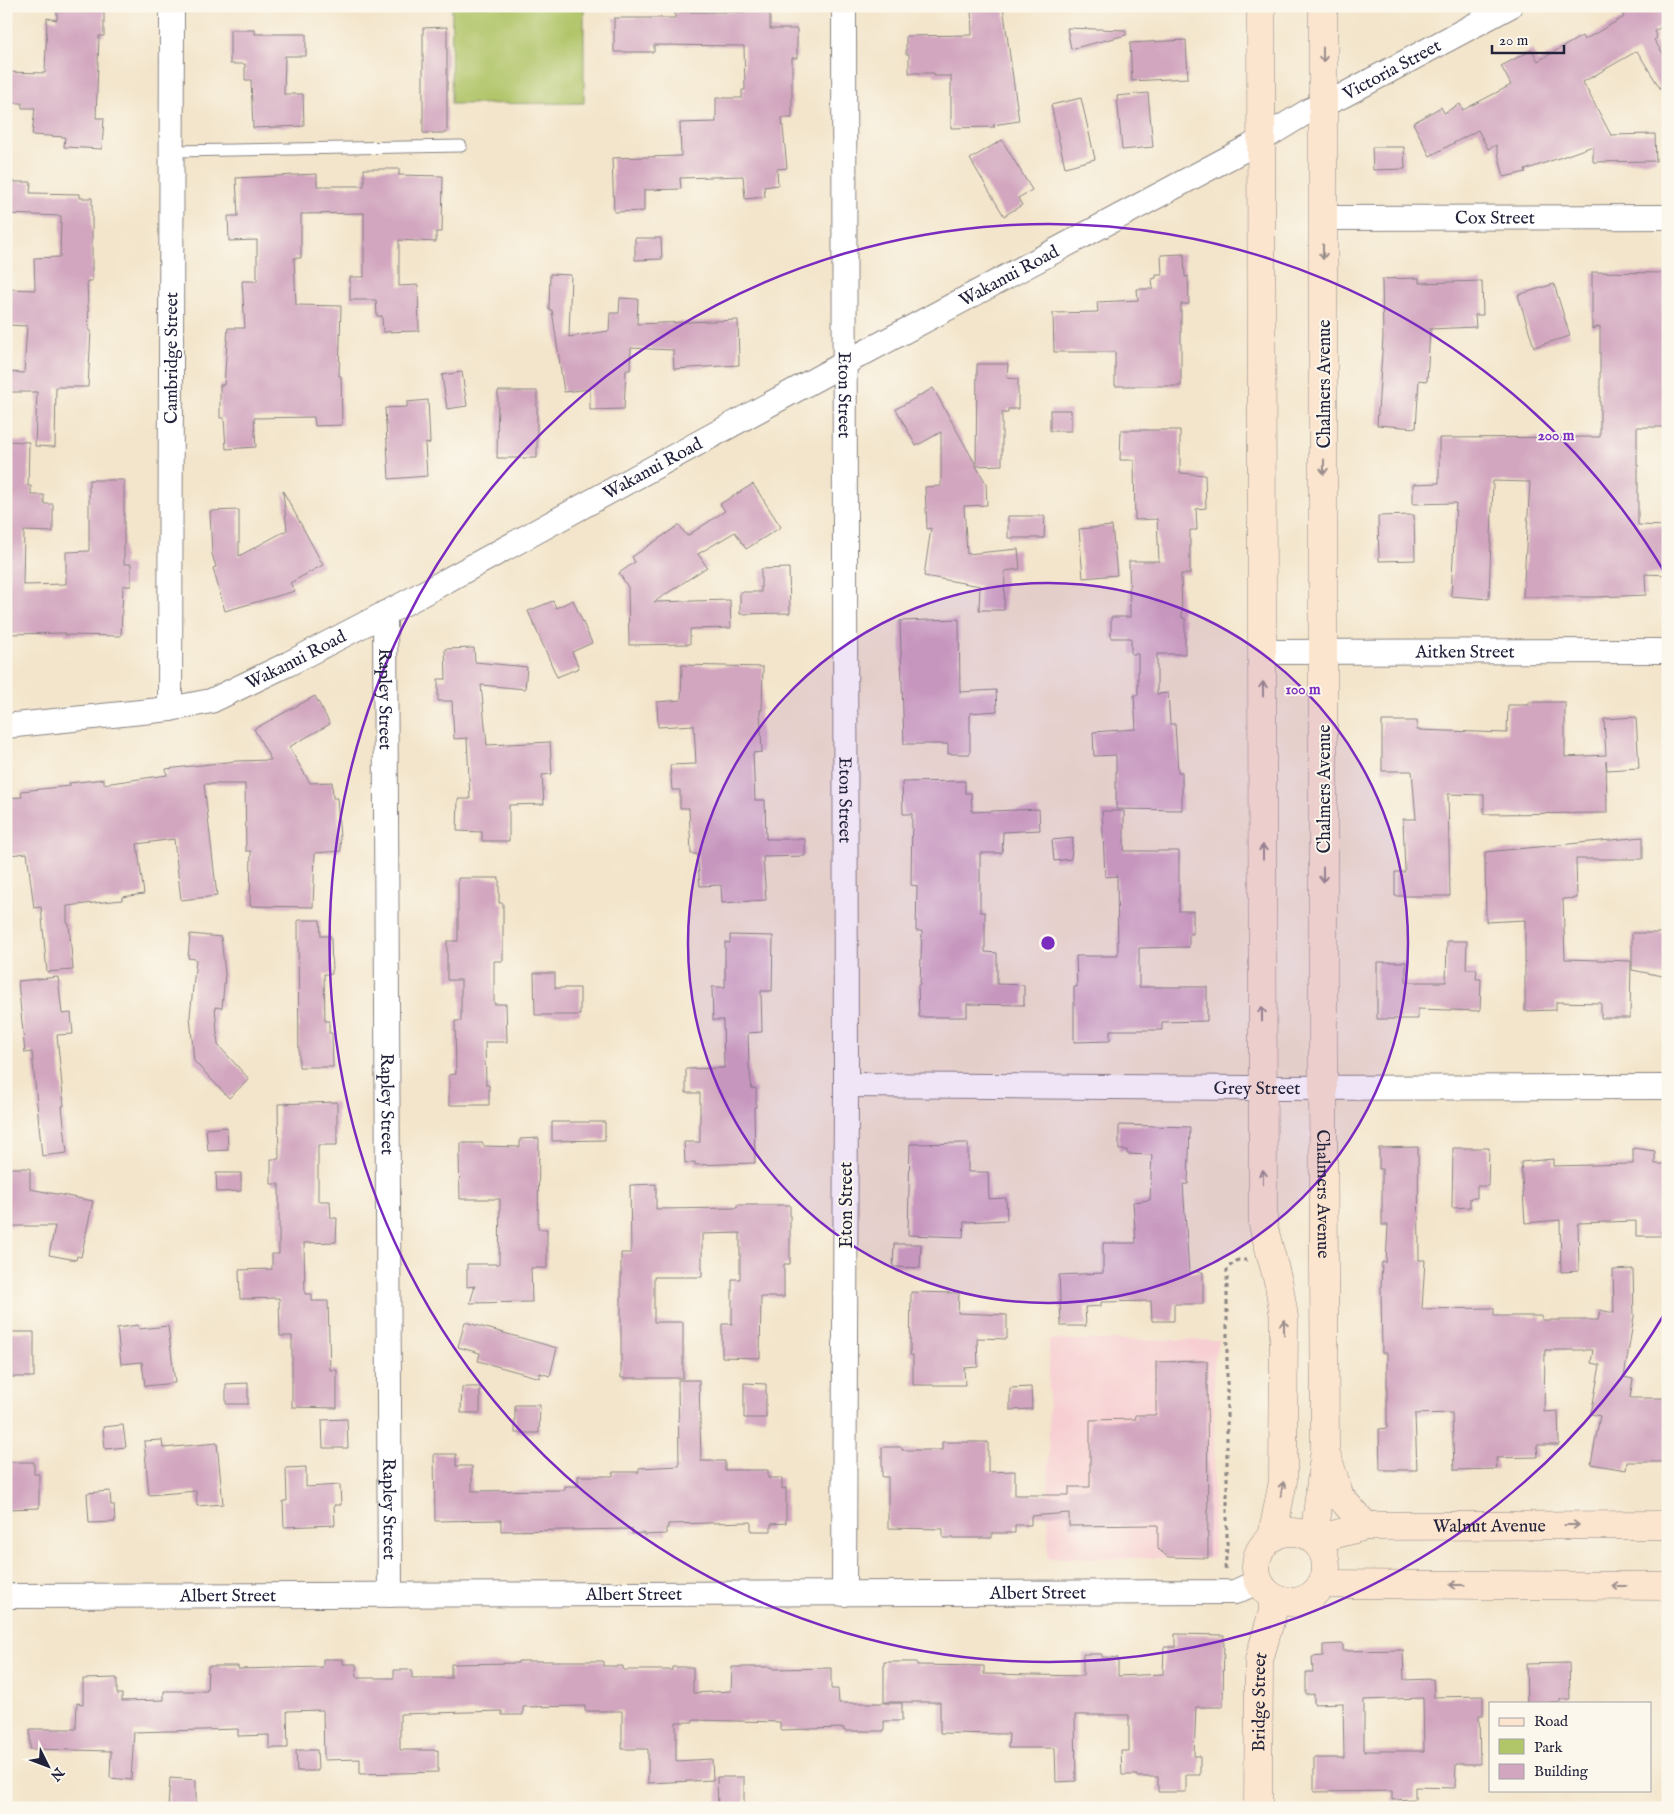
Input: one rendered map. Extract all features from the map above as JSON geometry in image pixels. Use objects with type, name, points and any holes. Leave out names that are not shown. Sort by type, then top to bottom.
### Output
[{"type":"street","name":"Cambridge Street","points":[[170,709],[172,6]]},
{"type":"street","name":"Eton Street","points":[[844,6],[846,1085],[844,1594]]},
{"type":"street","points":[[1261,6],[1268,135],[1263,652],[1263,1225],[1280,1285],[1284,1317],[1283,1481],[1272,1537]]},
{"type":"street","name":"Chalmers Avenue","points":[[1314,1540],[1325,1448],[1323,1088],[1323,6]]},
{"type":"street","name":"Victoria Street","points":[[1268,135],[1310,110],[1324,105],[1510,6]]},
{"type":"street","name":"Wakanui Road","points":[[6,726],[170,709],[211,701],[288,664],[385,613],[1268,135]]},
{"type":"street","name":"Cox Street","points":[[1324,218],[1668,217]]},
{"type":"street","name":"Rapley Street","points":[[385,613],[390,1595]]},
{"type":"street","name":"Aitken Street","points":[[1263,652],[1668,651]]},
{"type":"street","name":"Grey Street","points":[[846,1085],[1668,1088]]},
{"type":"street","points":[[1325,1448],[1340,1497],[1366,1526]]},
{"type":"street","name":"Walnut Avenue","points":[[1314,1540],[1366,1526],[1668,1526]]},
{"type":"street","points":[[1283,1533],[1305,1534],[1314,1540],[1322,1550],[1326,1561],[1326,1573],[1322,1584],[1315,1593],[1306,1599],[1284,1602],[1266,1589],[1256,1572],[1256,1561],[1259,1552],[1272,1537],[1283,1533]]},
{"type":"street","points":[[1322,1584],[1668,1586]]},
{"type":"street","name":"Albert Street","points":[[6,1596],[1234,1592],[1266,1589]]},
{"type":"street","name":"Bridge Street","points":[[1258,1808],[1259,1660],[1273,1611],[1266,1589]]},
{"type":"lane","points":[[173,151],[461,146]]},
{"type":"path","points":[[1225,1567],[1227,1547],[1227,1268],[1238,1260]]},
{"type":"shaded area","points":[[1049,1340],[1220,1340],[1214,1357],[1214,1558],[1048,1558]]},
{"type":"green space","points":[[452,6],[584,6],[584,103],[451,104]]},
{"type":"building","points":[[57,6],[104,6],[104,36],[99,36],[96,118],[104,118],[102,149],[64,147],[65,137],[32,135],[35,108],[22,108],[22,103],[6,103],[6,72],[45,73],[47,18],[57,20]]},
{"type":"building","points":[[971,6],[1003,6],[1019,121],[993,125],[995,127],[951,128],[951,76],[934,76],[934,73],[909,73],[909,54],[906,54],[906,36],[972,35]]},
{"type":"building","points":[[1618,6],[1668,6],[1668,24],[1654,31],[1657,38],[1654,40],[1668,61],[1668,101],[1637,51],[1583,82],[1611,135],[1655,134],[1656,161],[1593,162],[1593,146],[1525,170],[1526,172],[1504,177],[1496,145],[1488,149],[1478,130],[1430,156],[1413,123],[1441,107],[1444,113],[1460,104],[1463,110],[1511,85],[1501,66],[1532,50],[1538,61],[1582,36],[1584,40],[1624,17]]},
{"type":"building","points":[[744,10],[770,10],[770,29],[797,29],[797,58],[792,58],[792,118],[782,118],[787,168],[777,169],[778,185],[764,187],[765,197],[745,199],[743,176],[680,178],[681,189],[644,190],[644,211],[614,212],[612,158],[681,156],[680,123],[716,122],[716,98],[742,98],[742,90],[745,90],[744,46],[654,45],[654,52],[614,52],[614,18],[675,18],[675,12],[744,12]]},
{"type":"building","points":[[447,27],[447,133],[423,133],[423,28]]},
{"type":"building","points":[[1067,28],[1126,30],[1126,35],[1071,49]]},
{"type":"building","points":[[230,30],[255,30],[255,34],[306,34],[306,56],[285,56],[284,94],[303,94],[304,126],[253,128],[251,80],[245,80],[245,64],[230,64]]},
{"type":"building","points":[[1186,40],[1188,78],[1132,81],[1130,43]]},
{"type":"building","points":[[1148,93],[1153,147],[1122,150],[1117,96]]},
{"type":"building","points":[[1081,98],[1095,159],[1065,167],[1051,105]]},
{"type":"building","points":[[1002,140],[1032,190],[1018,198],[1022,205],[1004,216],[970,159]]},
{"type":"building","points":[[1372,147],[1404,147],[1405,169],[1373,170]]},
{"type":"building","points":[[364,169],[399,169],[399,175],[443,176],[442,232],[436,232],[436,242],[399,240],[399,286],[418,285],[419,331],[383,332],[382,316],[377,316],[376,300],[350,300],[350,277],[364,277],[364,213],[301,214],[301,258],[294,258],[296,305],[341,306],[339,376],[341,376],[342,425],[315,426],[314,417],[254,418],[256,447],[226,449],[224,418],[220,418],[220,385],[224,385],[228,328],[245,328],[242,281],[257,281],[257,240],[229,241],[228,216],[238,216],[236,178],[317,174],[317,186],[364,186]]},
{"type":"building","points":[[6,182],[31,182],[30,193],[80,194],[80,198],[92,198],[92,281],[87,281],[89,331],[91,331],[88,387],[56,387],[55,447],[35,446],[37,392],[6,392],[6,372],[24,373],[27,326],[9,325],[11,289],[35,290],[34,258],[60,257],[61,216],[6,214]]},
{"type":"building","points":[[635,238],[661,238],[662,259],[635,260]]},
{"type":"building","points":[[1184,254],[1185,277],[1188,276],[1189,304],[1181,304],[1181,386],[1115,386],[1115,352],[1054,352],[1053,313],[1098,312],[1097,302],[1138,300],[1137,289],[1153,289],[1152,279],[1156,278],[1156,275],[1162,275],[1161,255]]},
{"type":"building","points":[[1592,272],[1668,273],[1668,427],[1637,427],[1637,465],[1638,525],[1668,526],[1668,575],[1645,574],[1646,595],[1523,597],[1530,482],[1493,481],[1489,599],[1451,596],[1456,503],[1413,504],[1413,484],[1439,483],[1439,438],[1600,437],[1600,326],[1592,329]]},
{"type":"building","points":[[550,274],[571,275],[569,337],[609,331],[610,313],[619,313],[620,298],[638,299],[637,324],[738,320],[739,365],[674,369],[673,350],[631,348],[630,370],[626,370],[624,409],[590,410],[590,389],[564,392],[552,310],[549,310]]},
{"type":"building","points":[[1419,278],[1419,283],[1482,281],[1483,315],[1475,315],[1476,327],[1430,329],[1427,381],[1419,380],[1416,428],[1377,425],[1383,338],[1382,279]]},
{"type":"building","points":[[1554,284],[1570,336],[1534,347],[1518,295]]},
{"type":"building","points":[[977,364],[1008,364],[1007,378],[1018,379],[1018,409],[1008,409],[1008,413],[1002,413],[1002,465],[976,466],[986,483],[987,505],[964,506],[967,554],[1018,549],[1020,569],[1005,571],[1004,610],[979,610],[980,586],[924,576],[931,528],[927,529],[925,487],[941,486],[941,432],[916,446],[896,409],[933,388],[976,465]]},
{"type":"building","points":[[462,372],[467,406],[447,409],[442,375]]},
{"type":"building","points":[[498,391],[537,391],[537,458],[497,458]]},
{"type":"building","points":[[428,400],[430,443],[425,444],[427,476],[389,479],[385,408],[407,407],[407,402]]},
{"type":"building","points":[[1050,410],[1071,410],[1071,431],[1050,431]]},
{"type":"building","points":[[1121,430],[1180,430],[1180,473],[1205,475],[1206,508],[1196,509],[1197,530],[1190,530],[1190,574],[1181,574],[1182,618],[1185,618],[1185,654],[1157,654],[1157,694],[1168,693],[1170,724],[1175,724],[1178,772],[1182,772],[1182,810],[1116,809],[1116,755],[1094,756],[1093,732],[1136,729],[1134,695],[1138,695],[1138,654],[1131,654],[1131,638],[1111,638],[1111,617],[1130,617],[1129,561],[1159,561],[1157,519],[1135,520],[1134,460],[1120,460]]},
{"type":"building","points":[[6,441],[29,442],[28,486],[31,486],[31,495],[44,495],[44,504],[53,504],[53,532],[24,531],[23,585],[66,584],[66,552],[89,551],[89,480],[124,480],[124,564],[131,564],[131,586],[123,586],[121,636],[65,635],[65,633],[6,634]]},
{"type":"building","points":[[753,484],[781,527],[746,549],[735,532],[698,554],[707,567],[654,602],[730,600],[731,628],[690,629],[690,644],[629,645],[628,587],[619,573],[635,562],[632,557],[679,525],[687,536],[725,511],[720,504]]},
{"type":"building","points":[[283,491],[323,565],[290,583],[295,591],[225,611],[213,568],[216,567],[212,554],[210,511],[239,510],[239,556],[287,530]]},
{"type":"building","points":[[1414,515],[1415,560],[1379,561],[1378,516]]},
{"type":"building","points":[[1008,516],[1045,516],[1044,538],[1008,538]]},
{"type":"building","points":[[1112,526],[1117,575],[1083,578],[1079,529]]},
{"type":"building","points":[[789,568],[790,613],[740,614],[740,592],[761,592],[761,569]]},
{"type":"building","points":[[573,600],[592,643],[572,652],[579,668],[557,677],[528,611],[553,601],[556,608]]},
{"type":"building","points":[[959,619],[960,692],[996,690],[997,711],[970,713],[970,754],[948,754],[948,744],[904,744],[900,621]]},
{"type":"building","points":[[474,648],[475,662],[527,667],[525,689],[481,685],[487,745],[550,742],[552,774],[542,775],[544,804],[509,805],[509,841],[482,841],[482,832],[457,831],[458,799],[470,799],[467,738],[454,739],[452,701],[438,701],[438,679],[446,679],[445,649]]},
{"type":"building","points":[[682,665],[763,667],[762,710],[760,710],[762,752],[753,753],[755,800],[765,800],[766,839],[805,839],[805,856],[763,857],[766,900],[722,903],[721,885],[700,886],[697,854],[691,854],[689,808],[680,808],[680,790],[672,790],[670,765],[696,764],[694,725],[658,727],[657,702],[681,700]]},
{"type":"building","points":[[315,696],[330,724],[289,747],[310,783],[332,782],[333,798],[337,798],[341,851],[315,853],[313,907],[250,906],[251,851],[246,851],[245,784],[204,784],[217,896],[181,900],[174,839],[137,844],[144,894],[122,897],[122,900],[67,906],[67,923],[69,924],[73,970],[47,972],[41,907],[34,908],[27,853],[10,855],[9,841],[6,841],[6,798],[22,797],[21,791],[70,786],[69,783],[104,779],[104,784],[167,775],[166,769],[236,761],[271,760],[254,729]]},
{"type":"building","points":[[1529,702],[1565,702],[1565,757],[1606,755],[1604,719],[1636,717],[1639,768],[1607,770],[1606,761],[1607,813],[1484,814],[1484,795],[1448,794],[1450,896],[1395,896],[1395,872],[1405,872],[1403,819],[1416,819],[1412,771],[1382,771],[1382,721],[1417,721],[1417,730],[1507,733],[1508,705],[1529,705]]},
{"type":"building","points":[[965,781],[965,793],[971,793],[972,812],[1039,809],[1040,830],[1003,832],[1002,853],[980,853],[980,912],[985,912],[985,952],[997,953],[997,984],[1024,985],[1024,1005],[967,1004],[967,1017],[919,1017],[918,985],[920,984],[922,931],[916,931],[917,886],[911,885],[912,814],[903,814],[902,782]]},
{"type":"building","points":[[1102,811],[1124,811],[1124,851],[1179,851],[1179,911],[1193,911],[1193,934],[1189,934],[1189,947],[1139,948],[1139,987],[1207,987],[1207,1021],[1162,1022],[1162,1030],[1110,1030],[1110,1041],[1074,1042],[1074,987],[1077,987],[1076,956],[1118,956],[1117,876],[1105,877]]},
{"type":"building","points":[[1643,837],[1643,859],[1576,859],[1577,898],[1563,899],[1565,959],[1631,961],[1630,1018],[1601,1018],[1601,1003],[1556,1002],[1556,1010],[1525,1011],[1525,920],[1486,922],[1485,852]]},
{"type":"building","points":[[1073,838],[1071,859],[1054,861],[1052,840]]},
{"type":"building","points":[[458,878],[499,878],[499,903],[503,903],[503,961],[494,961],[494,1004],[506,1004],[507,1042],[485,1042],[486,1085],[489,1085],[489,1105],[449,1105],[449,1075],[456,1074],[455,1021],[461,1021],[461,980],[447,980],[447,941],[458,941]]},
{"type":"building","points":[[298,920],[320,920],[321,936],[331,936],[332,974],[324,974],[325,1021],[329,1021],[329,1033],[332,1033],[333,1067],[299,1067]]},
{"type":"building","points":[[1632,933],[1668,933],[1668,977],[1632,970]]},
{"type":"building","points":[[190,934],[221,937],[225,974],[222,1008],[215,1007],[218,1045],[249,1079],[229,1098],[194,1061],[190,1016],[196,959],[188,958]]},
{"type":"building","points":[[730,935],[773,936],[772,991],[761,991],[762,1032],[748,1033],[752,1089],[756,1088],[756,1107],[754,1107],[755,1163],[695,1165],[695,1162],[685,1163],[684,1142],[700,1142],[700,1093],[686,1093],[686,1069],[724,1068],[723,1020],[713,1020],[712,987],[725,987],[725,942],[730,943]]},
{"type":"building","points":[[1447,941],[1467,941],[1466,969],[1477,969],[1476,979],[1481,979],[1480,1011],[1418,1009],[1418,1019],[1377,1019],[1377,962],[1406,962],[1406,982],[1446,982]]},
{"type":"building","points":[[534,973],[555,973],[555,988],[580,988],[580,1015],[535,1015]]},
{"type":"building","points":[[58,977],[62,1014],[71,1013],[73,1034],[57,1035],[67,1153],[42,1156],[32,1052],[25,1053],[18,981]]},
{"type":"building","points":[[337,1102],[337,1145],[318,1145],[318,1201],[330,1201],[331,1218],[337,1218],[336,1242],[304,1243],[305,1294],[312,1294],[312,1301],[328,1301],[330,1370],[337,1370],[337,1408],[292,1407],[292,1336],[280,1336],[279,1298],[240,1299],[239,1270],[272,1269],[272,1254],[279,1254],[279,1184],[271,1184],[271,1159],[279,1159],[278,1104]]},
{"type":"building","points":[[552,1122],[605,1122],[605,1140],[552,1141]]},
{"type":"building","points":[[1119,1125],[1190,1127],[1188,1184],[1183,1184],[1189,1272],[1203,1272],[1203,1304],[1174,1304],[1174,1321],[1152,1321],[1151,1301],[1101,1302],[1101,1306],[1085,1307],[1086,1326],[1061,1326],[1059,1275],[1103,1273],[1103,1243],[1136,1243],[1133,1202],[1150,1200],[1152,1155],[1127,1154],[1127,1150],[1119,1150]]},
{"type":"building","points":[[227,1127],[228,1150],[208,1151],[206,1129]]},
{"type":"building","points":[[539,1138],[538,1229],[547,1229],[547,1268],[531,1268],[532,1302],[470,1303],[475,1286],[467,1287],[467,1264],[499,1264],[500,1199],[460,1199],[459,1154],[461,1154],[461,1143],[483,1143],[483,1146],[520,1147],[520,1139]]},
{"type":"building","points":[[968,1143],[968,1172],[988,1172],[989,1199],[1006,1198],[1007,1220],[964,1222],[963,1237],[908,1235],[910,1144]]},
{"type":"building","points":[[1418,1147],[1419,1260],[1425,1260],[1422,1309],[1494,1308],[1494,1316],[1542,1316],[1542,1320],[1598,1320],[1600,1310],[1614,1313],[1613,1270],[1633,1269],[1634,1317],[1624,1377],[1633,1379],[1630,1398],[1668,1398],[1668,1462],[1627,1462],[1626,1470],[1591,1464],[1600,1416],[1591,1414],[1600,1365],[1591,1363],[1593,1350],[1545,1350],[1544,1412],[1558,1411],[1559,1445],[1537,1445],[1538,1457],[1496,1458],[1497,1469],[1454,1470],[1452,1413],[1415,1414],[1417,1470],[1380,1470],[1379,1429],[1387,1428],[1387,1353],[1382,1353],[1381,1287],[1382,1262],[1386,1262],[1388,1225],[1382,1225],[1382,1169],[1379,1169],[1379,1148]]},
{"type":"building","points":[[1453,1148],[1489,1148],[1488,1186],[1477,1186],[1477,1198],[1470,1198],[1470,1207],[1452,1208]]},
{"type":"building","points":[[1633,1148],[1655,1151],[1655,1164],[1668,1164],[1668,1231],[1661,1231],[1661,1236],[1636,1236],[1636,1221],[1578,1223],[1579,1271],[1561,1272],[1560,1220],[1525,1223],[1521,1162],[1553,1159],[1553,1166],[1633,1164]]},
{"type":"building","points":[[6,1168],[30,1168],[30,1189],[93,1201],[81,1257],[77,1256],[76,1260],[49,1255],[55,1226],[6,1226]]},
{"type":"building","points":[[216,1173],[241,1173],[241,1191],[217,1192]]},
{"type":"building","points":[[656,1184],[656,1209],[737,1208],[737,1205],[790,1205],[790,1264],[784,1264],[784,1297],[761,1297],[760,1358],[722,1357],[722,1324],[732,1324],[732,1279],[740,1279],[740,1233],[702,1234],[702,1277],[654,1277],[654,1322],[683,1322],[683,1378],[621,1378],[621,1253],[631,1253],[630,1185]]},
{"type":"building","points":[[894,1244],[921,1244],[920,1268],[893,1267]]},
{"type":"building","points":[[911,1292],[959,1293],[958,1313],[1007,1315],[1007,1339],[977,1338],[978,1367],[964,1368],[965,1385],[913,1385],[913,1355],[910,1355]]},
{"type":"building","points":[[465,1322],[557,1348],[550,1376],[540,1373],[540,1378],[478,1361],[480,1353],[458,1347]]},
{"type":"building","points":[[138,1325],[139,1329],[168,1326],[175,1383],[145,1386],[142,1362],[121,1364],[117,1328]]},
{"type":"building","points":[[6,1332],[34,1332],[34,1377],[6,1377]]},
{"type":"building","points":[[1207,1361],[1208,1558],[1168,1557],[1158,1549],[1158,1525],[1069,1526],[1069,1513],[1031,1516],[1031,1525],[1015,1525],[1015,1533],[992,1533],[992,1538],[943,1538],[943,1529],[888,1528],[888,1477],[882,1477],[882,1447],[902,1447],[902,1450],[942,1450],[942,1442],[988,1442],[988,1472],[1015,1471],[1015,1495],[1069,1495],[1069,1487],[1090,1487],[1090,1420],[1136,1419],[1135,1415],[1156,1415],[1156,1362]]},
{"type":"building","points":[[678,1380],[699,1380],[701,1461],[725,1461],[725,1470],[768,1470],[768,1478],[782,1478],[782,1489],[786,1488],[786,1523],[771,1524],[771,1531],[751,1531],[751,1522],[668,1524],[666,1534],[644,1535],[644,1533],[632,1534],[632,1529],[501,1531],[501,1520],[435,1521],[434,1454],[456,1454],[456,1466],[472,1466],[472,1491],[565,1490],[565,1486],[578,1486],[578,1476],[613,1476],[613,1472],[639,1472],[639,1468],[679,1466]]},
{"type":"building","points":[[248,1383],[248,1404],[226,1404],[226,1384]]},
{"type":"building","points":[[744,1383],[766,1384],[766,1418],[744,1418]]},
{"type":"building","points":[[462,1387],[480,1387],[480,1413],[461,1413]]},
{"type":"building","points":[[1031,1387],[1032,1409],[1010,1410],[1010,1388]]},
{"type":"building","points":[[515,1405],[540,1405],[539,1433],[515,1433]]},
{"type":"building","points":[[347,1419],[348,1448],[323,1448],[322,1420]]},
{"type":"building","points":[[123,1425],[126,1447],[105,1449],[103,1427]]},
{"type":"building","points":[[162,1440],[163,1448],[217,1443],[223,1504],[197,1506],[196,1491],[149,1495],[144,1441]]},
{"type":"building","points":[[6,1462],[34,1462],[34,1474],[39,1474],[39,1508],[6,1509]]},
{"type":"building","points":[[306,1467],[306,1487],[340,1485],[341,1505],[334,1505],[335,1525],[284,1527],[283,1501],[287,1501],[286,1468]]},
{"type":"building","points":[[110,1491],[111,1505],[114,1505],[115,1522],[89,1523],[87,1493]]},
{"type":"building","points":[[1175,1634],[1224,1635],[1223,1707],[1196,1707],[1194,1756],[1200,1756],[1200,1775],[1186,1775],[1186,1792],[1158,1792],[1158,1777],[1122,1775],[1121,1751],[1129,1751],[1129,1715],[1075,1715],[1076,1781],[1056,1782],[1055,1748],[1008,1748],[1009,1734],[940,1733],[940,1702],[884,1702],[884,1662],[917,1662],[917,1665],[984,1666],[984,1674],[1083,1676],[1083,1654],[1102,1654],[1102,1657],[1118,1658],[1118,1676],[1163,1674],[1164,1647],[1175,1647]]},
{"type":"building","points":[[1343,1644],[1343,1651],[1403,1650],[1404,1680],[1433,1679],[1434,1697],[1483,1696],[1483,1715],[1479,1715],[1480,1764],[1456,1764],[1455,1788],[1415,1787],[1415,1799],[1392,1800],[1392,1791],[1314,1792],[1314,1758],[1344,1758],[1343,1703],[1314,1704],[1314,1694],[1306,1695],[1306,1672],[1313,1672],[1312,1657],[1323,1656],[1323,1645]],"holes":[[[1423,1698],[1424,1751],[1364,1751],[1364,1700]]]},
{"type":"building","points":[[323,1659],[343,1659],[343,1664],[356,1664],[357,1678],[394,1678],[394,1670],[412,1670],[412,1678],[451,1678],[451,1664],[518,1663],[518,1661],[603,1661],[603,1666],[623,1666],[623,1670],[672,1670],[672,1667],[693,1667],[693,1693],[731,1691],[732,1667],[773,1667],[773,1669],[831,1668],[831,1689],[838,1689],[839,1703],[902,1703],[902,1721],[884,1721],[884,1731],[844,1731],[844,1728],[780,1730],[780,1722],[693,1720],[693,1722],[676,1722],[676,1761],[712,1759],[713,1780],[648,1783],[648,1749],[622,1749],[622,1711],[585,1711],[585,1706],[523,1707],[523,1715],[502,1715],[502,1711],[400,1714],[400,1750],[438,1750],[438,1772],[360,1774],[360,1759],[324,1760],[323,1710],[287,1711],[288,1748],[269,1748],[269,1735],[238,1736],[238,1729],[134,1732],[131,1780],[110,1778],[111,1751],[30,1749],[30,1729],[76,1729],[77,1703],[83,1704],[83,1679],[117,1678],[117,1694],[122,1694],[122,1701],[164,1700],[164,1691],[207,1691],[208,1666],[238,1666],[238,1669],[323,1667]]},
{"type":"building","points":[[1569,1663],[1570,1699],[1560,1699],[1560,1702],[1527,1702],[1526,1664]]},
{"type":"building","points":[[296,1750],[317,1750],[318,1771],[297,1771]]},
{"type":"building","points":[[717,1777],[744,1777],[744,1808],[718,1808]]},
{"type":"building","points":[[170,1778],[196,1780],[196,1808],[168,1808]]}]
